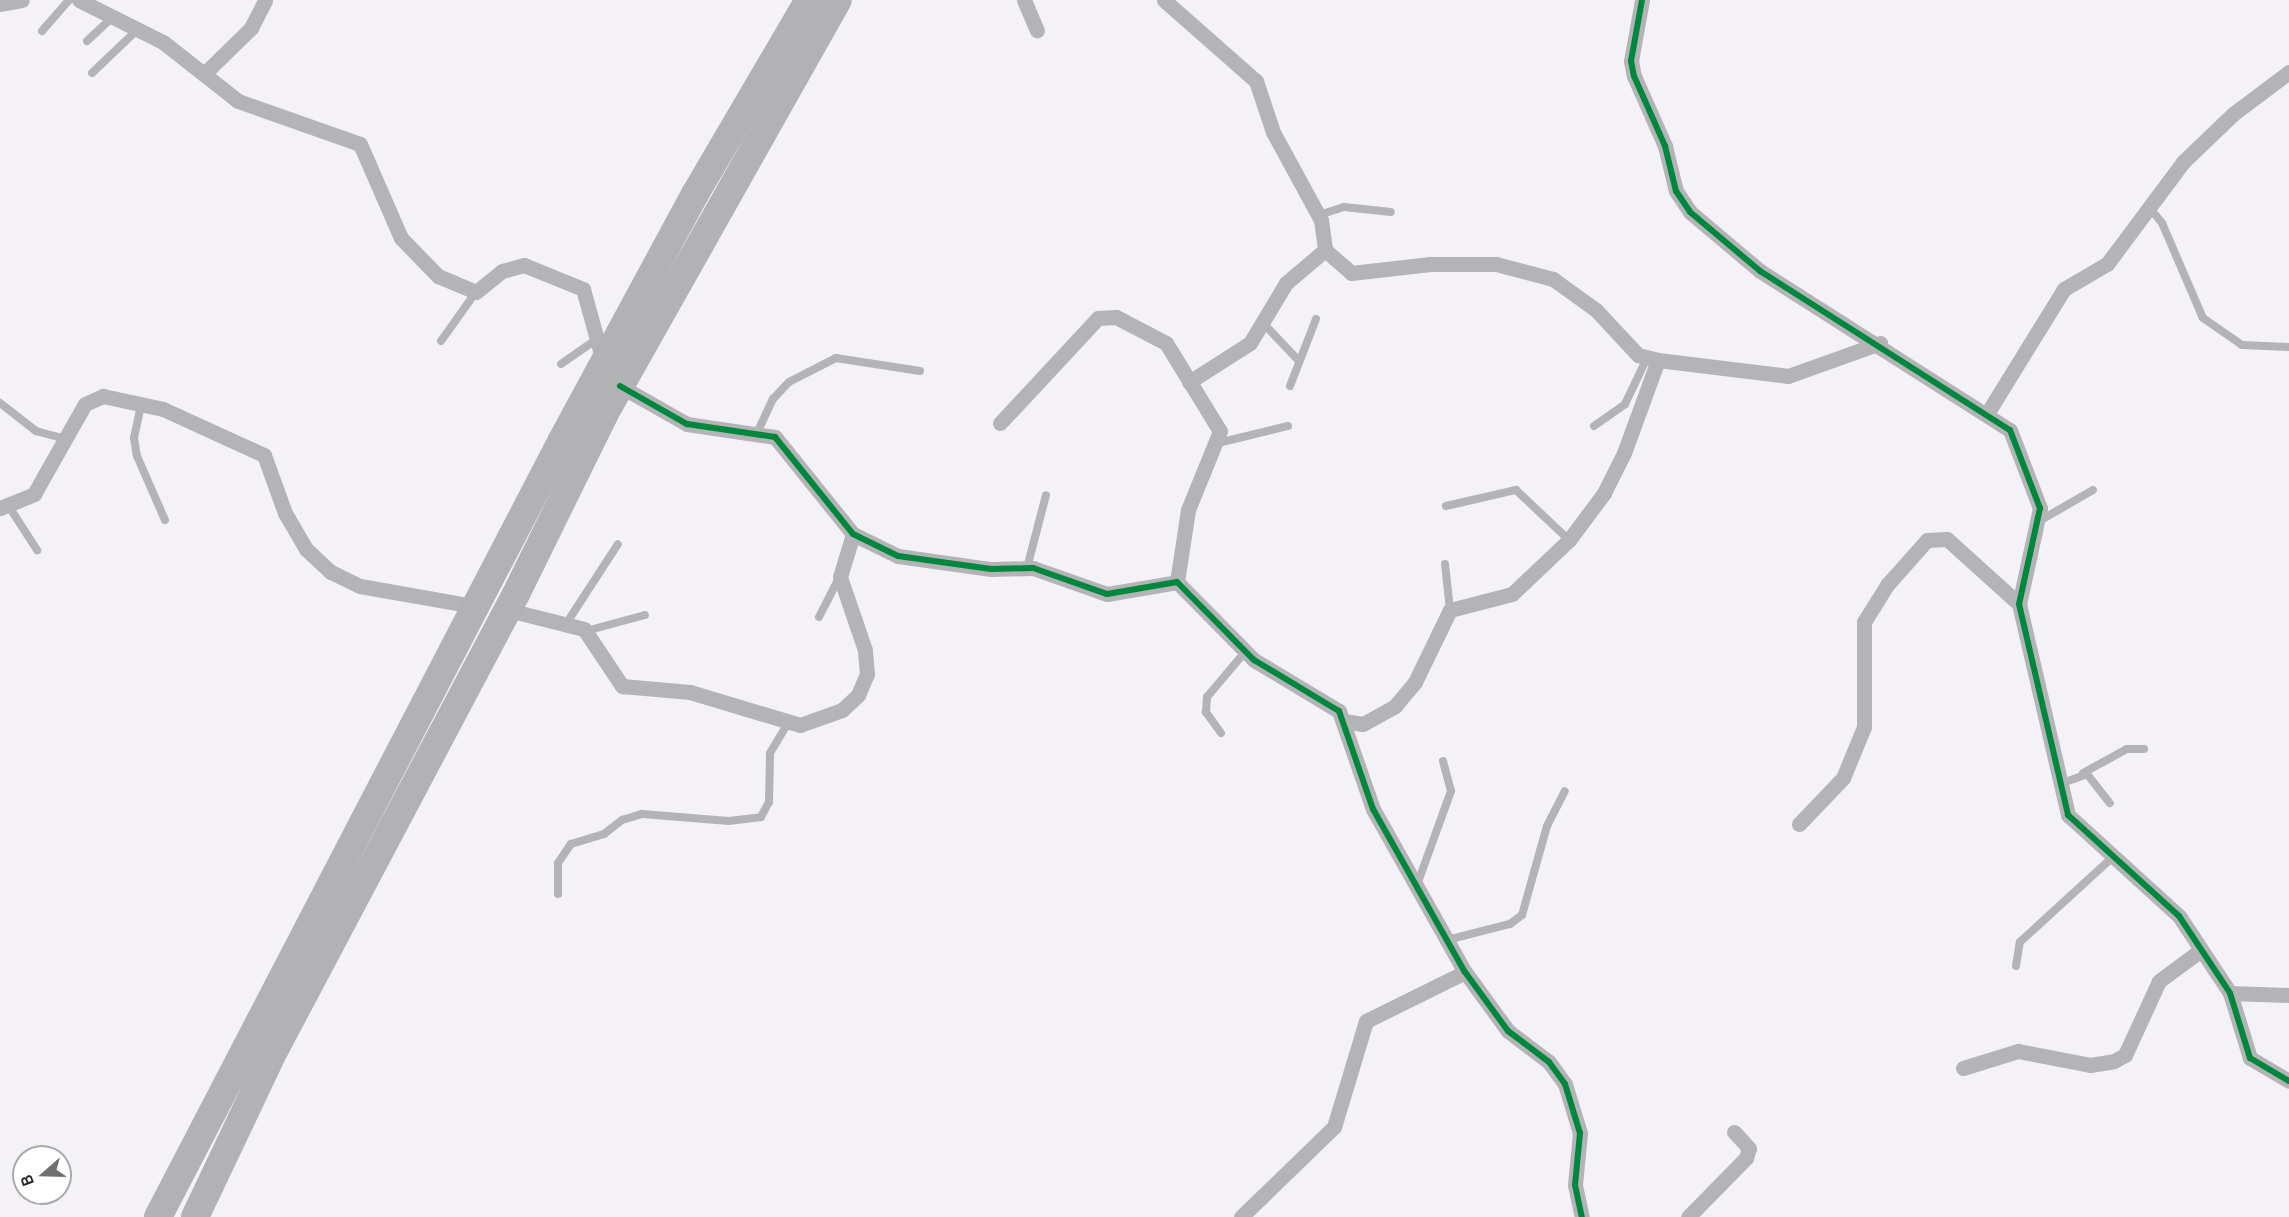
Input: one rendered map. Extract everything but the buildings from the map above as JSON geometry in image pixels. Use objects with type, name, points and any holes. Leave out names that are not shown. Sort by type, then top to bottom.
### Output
[{"type":"highway","points":[[158,1217],[474,606],[808,0]]},
{"type":"highway","points":[[195,1217],[279,1041],[508,610],[607,363],[838,0]]},
{"type":"street","points":[[0,4],[22,0]]},
{"type":"street","points":[[79,0],[138,29],[256,111],[360,144],[401,238],[417,260],[438,276],[476,292],[502,271],[524,265],[578,285],[587,296],[607,363],[687,424],[757,433],[787,447],[853,534],[898,556],[991,569],[1027,568],[1107,594],[1177,582]]},
{"type":"street","points":[[204,74],[251,28],[265,0]]},
{"type":"street","points":[[1024,0],[1037,30]]},
{"type":"street","points":[[1164,0],[1256,81],[1273,132],[1318,215],[1325,250],[1351,273],[1363,276],[1430,264],[1496,264],[1553,279],[1653,359],[1788,376],[1880,343]]},
{"type":"street","points":[[1642,0],[1631,61],[1634,76],[1665,146],[1676,191],[1690,212],[1760,271],[1880,343],[1988,412],[2016,442],[2041,520],[2019,604],[2070,821],[2156,892],[2201,950],[2230,993],[2250,1058],[2289,1081]]},
{"type":"street","points":[[1988,412],[2064,289],[2107,264],[2183,162],[2233,114],[2289,72]]},
{"type":"street","points":[[1189,382],[1250,343],[1286,283],[1325,250]]},
{"type":"street","points":[[1000,423],[1103,315],[1167,343],[1189,382],[1218,424],[1218,443],[1188,510],[1177,582]]},
{"type":"street","points":[[1344,721],[1363,724],[1395,706],[1415,682],[1450,610],[1512,594],[1569,540],[1594,509],[1624,453],[1653,359]]},
{"type":"street","points":[[4,507],[34,494],[65,439],[94,398],[141,405],[264,455],[285,513],[306,549],[331,572],[360,586],[474,606]]},
{"type":"street","points":[[508,610],[586,631],[622,686],[690,692],[787,725],[842,710],[858,695],[867,674],[865,650],[840,577],[853,534]]},
{"type":"street","points":[[1799,824],[1843,778],[1861,737],[1866,697],[1864,622],[1887,585],[1927,540],[1947,539],[2019,604]]},
{"type":"street","points":[[1177,582],[1245,652],[1339,711],[1367,796],[1465,972],[1508,1030],[1549,1062],[1565,1084],[1580,1133],[1575,1185],[1582,1217]]},
{"type":"street","points":[[1963,1068],[2018,1051],[2090,1065],[2114,1062],[2125,1055],[2159,981],[2201,950]]},
{"type":"street","points":[[1241,1217],[1334,1127],[1366,1021],[1465,972]]},
{"type":"street","points":[[2230,993],[2289,995]]},
{"type":"street","points":[[1688,1217],[1746,1158],[1749,1148],[1734,1132]]},
{"type":"lane","points":[[42,31],[69,0]]},
{"type":"lane","points":[[87,41],[114,16]]},
{"type":"lane","points":[[92,73],[138,29]]},
{"type":"lane","points":[[1318,215],[1344,207],[1391,212]]},
{"type":"lane","points":[[2149,207],[2162,223],[2203,318],[2242,345],[2289,347]]},
{"type":"lane","points":[[441,341],[476,292]]},
{"type":"lane","points":[[1290,386],[1298,360],[1316,319]]},
{"type":"lane","points":[[1263,323],[1298,360]]},
{"type":"lane","points":[[757,433],[773,399],[789,382],[836,358],[921,371]]},
{"type":"lane","points":[[1594,426],[1625,404],[1653,359]]},
{"type":"lane","points":[[561,364],[607,363]]},
{"type":"lane","points":[[0,403],[36,431],[65,439]]},
{"type":"lane","points":[[141,405],[134,438],[137,456],[165,520]]},
{"type":"lane","points":[[1218,443],[1288,426]]},
{"type":"lane","points":[[1446,506],[1516,490],[1569,540]]},
{"type":"lane","points":[[2041,520],[2093,490]]},
{"type":"lane","points":[[1027,568],[1046,495]]},
{"type":"lane","points":[[4,507],[37,550]]},
{"type":"lane","points":[[566,624],[618,544]]},
{"type":"lane","points":[[1445,564],[1450,610]]},
{"type":"lane","points":[[819,617],[840,577]]},
{"type":"lane","points":[[586,631],[645,615]]},
{"type":"lane","points":[[1221,733],[1206,712],[1207,697],[1245,652]]},
{"type":"lane","points":[[558,894],[558,863],[571,844],[622,820],[642,814],[729,821],[761,817],[769,802],[770,753],[787,725]]},
{"type":"lane","points":[[2060,784],[2127,749],[2144,750]]},
{"type":"lane","points":[[1417,886],[1451,790],[1443,761]]},
{"type":"lane","points":[[2083,774],[2110,803]]},
{"type":"lane","points":[[1447,940],[1510,924],[1522,915],[1547,826],[1565,791]]},
{"type":"lane","points":[[2016,966],[2020,942],[2114,856]]},
{"type":"cycle path","points":[[1642,0],[1631,61],[1634,76],[1665,146],[1676,191],[1690,212],[1760,271],[2010,430],[2040,508],[2019,604],[2068,815],[2179,916],[2230,993],[2250,1058],[2289,1081]]},
{"type":"cycle path","points":[[620,386],[687,424],[775,437],[853,534],[898,556],[991,569],[1033,568],[1107,594],[1177,582],[1254,660],[1339,711],[1373,809],[1465,972],[1508,1031],[1549,1062],[1565,1084],[1580,1133],[1575,1185],[1582,1217]]}]
